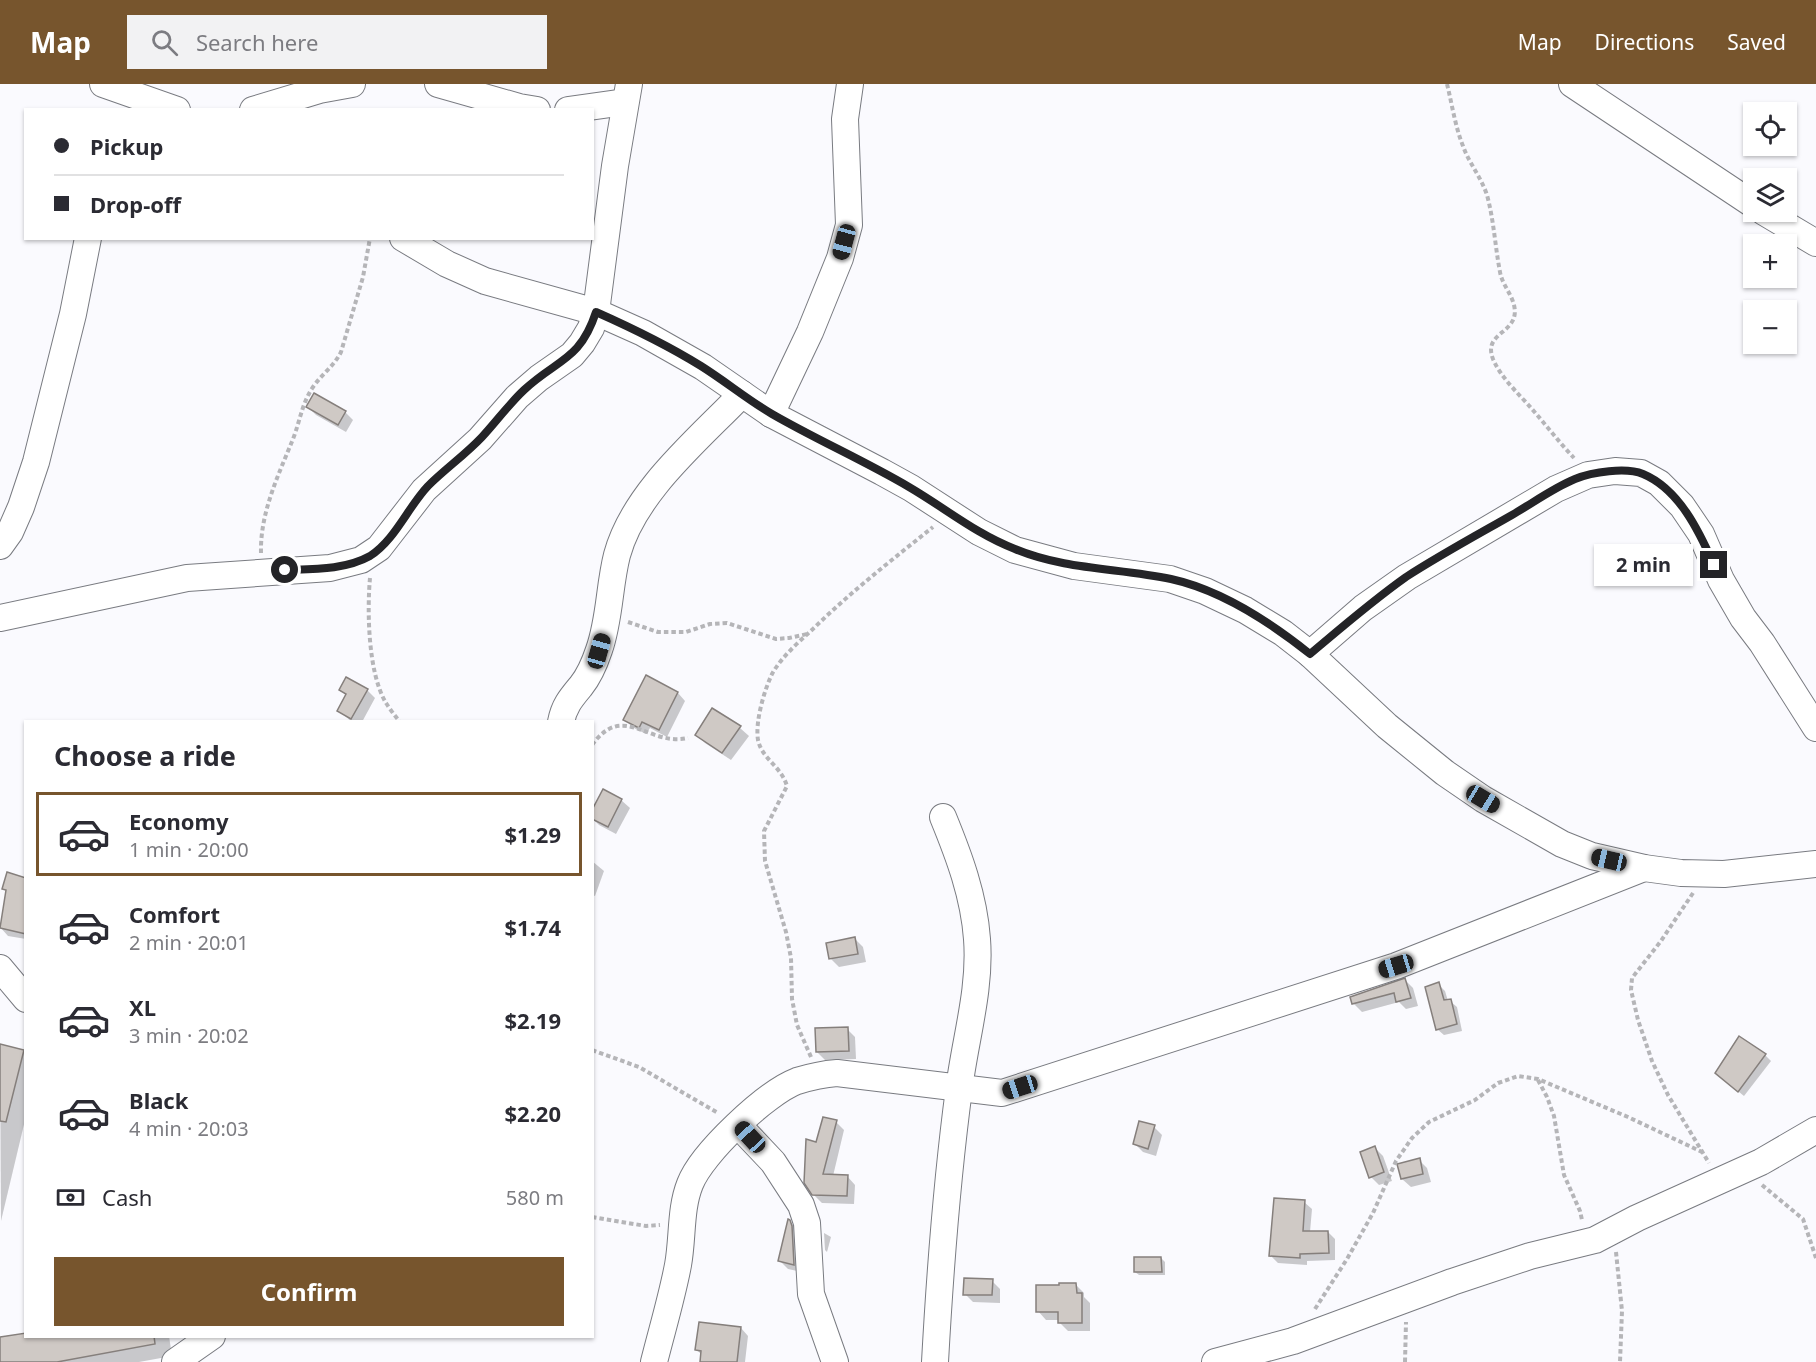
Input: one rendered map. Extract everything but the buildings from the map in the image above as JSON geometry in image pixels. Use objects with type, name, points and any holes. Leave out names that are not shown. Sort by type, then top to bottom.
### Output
[{"type":"street","points":[[103,84],[135,103],[165,108]]},
{"type":"street","points":[[260,108],[320,90],[352,84]]},
{"type":"street","points":[[438,84],[525,108]]},
{"type":"street","points":[[771,414],[810,332],[840,258],[849,225],[845,119],[849,84]]},
{"type":"street","points":[[1572,84],[1743,198]]},
{"type":"street","points":[[0,618],[169,581],[263,571],[330,568],[361,560],[379,548],[424,490],[480,439],[517,397],[572,355],[591,328],[596,312],[627,93],[575,108]]},
{"type":"street","points":[[1781,222],[1816,243]]},
{"type":"street","points":[[0,546],[10,532],[21,507],[36,462],[73,314],[88,240]]},
{"type":"street","points":[[406,240],[447,264],[484,281],[596,312],[643,333],[678,352],[771,414],[882,472],[979,532],[1015,550],[1074,566],[1170,579],[1205,591],[1245,610],[1274,627],[1310,654],[1387,726],[1445,773],[1483,799],[1562,844],[1592,856],[1644,868],[1704,875],[1816,864]]},
{"type":"street","points":[[562,720],[566,705],[587,676],[599,651],[617,554],[633,517],[666,471],[742,394]]},
{"type":"street","points":[[1310,654],[1363,608],[1407,576],[1556,489],[1588,475],[1615,471],[1641,473],[1659,483],[1682,506],[1701,534],[1721,580],[1743,618],[1762,643],[1816,728]]},
{"type":"street","points":[[935,1362],[941,1258],[959,1089],[977,973],[974,915],[963,868],[943,817]]},
{"type":"street","points":[[654,1362],[678,1265],[685,1200],[691,1181],[700,1166],[738,1125],[782,1089],[824,1074],[852,1074],[1002,1093],[1396,966],[1644,868]]},
{"type":"street","points":[[0,968],[24,997]]},
{"type":"street","points":[[738,1125],[773,1162],[801,1205],[807,1223],[811,1294],[835,1362]]},
{"type":"street","points":[[1215,1362],[1293,1341],[1452,1282],[1530,1256],[1580,1245],[1731,1175],[1805,1138],[1816,1130]]},
{"type":"street","points":[[175,1362],[181,1338]]},
{"type":"street","points":[[175,1362],[209,1338]]},
{"type":"path","points":[[1447,84],[1463,147],[1486,194],[1496,235],[1501,277],[1514,305],[1514,319],[1510,327],[1494,340],[1491,352],[1515,390],[1588,475]]},
{"type":"path","points":[[263,571],[261,532],[265,512],[305,401],[314,386],[336,363],[341,351],[363,277],[370,240]]},
{"type":"path","points":[[824,1074],[808,1052],[797,1025],[792,999],[791,958],[786,932],[765,861],[764,831],[787,786],[783,774],[766,756],[759,742],[757,720],[772,674],[788,653],[845,598],[950,514]]},
{"type":"path","points":[[379,548],[370,578],[367,607],[370,642],[376,674],[385,701],[399,720]]},
{"type":"path","points":[[607,615],[657,632],[686,632],[710,624],[727,623],[776,639],[807,633]]},
{"type":"path","points":[[594,743],[608,728],[619,724],[663,738],[678,741],[688,738]]},
{"type":"path","points":[[1702,1152],[1668,1095],[1653,1061],[1638,1020],[1631,990],[1632,978],[1661,941],[1704,875]]},
{"type":"path","points":[[594,1051],[639,1068],[738,1125]]},
{"type":"path","points":[[1293,1341],[1347,1259],[1373,1213],[1396,1161],[1412,1138],[1429,1122],[1475,1100],[1498,1083],[1518,1076],[1538,1079],[1628,1117],[1702,1152],[1731,1175],[1789,1206],[1803,1219],[1816,1258]]},
{"type":"path","points":[[1538,1079],[1554,1116],[1564,1174],[1580,1210],[1582,1223],[1580,1245]]},
{"type":"path","points":[[594,1216],[646,1226],[682,1224]]},
{"type":"path","points":[[1613,1231],[1620,1284],[1621,1361]]},
{"type":"path","points":[[1404,1300],[1405,1362]]},
{"type":"route","points":[[285,570],[330,568],[371,555],[389,537],[424,490],[480,439],[527,387],[572,355],[591,328],[596,312],[678,352],[771,414],[911,488],[979,532],[1015,550],[1074,566],[1170,579],[1189,585],[1245,610],[1283,633],[1310,654],[1363,608],[1407,576],[1556,489],[1588,475],[1615,471],[1641,473],[1659,483],[1682,506],[1701,534],[1714,565]]}]
